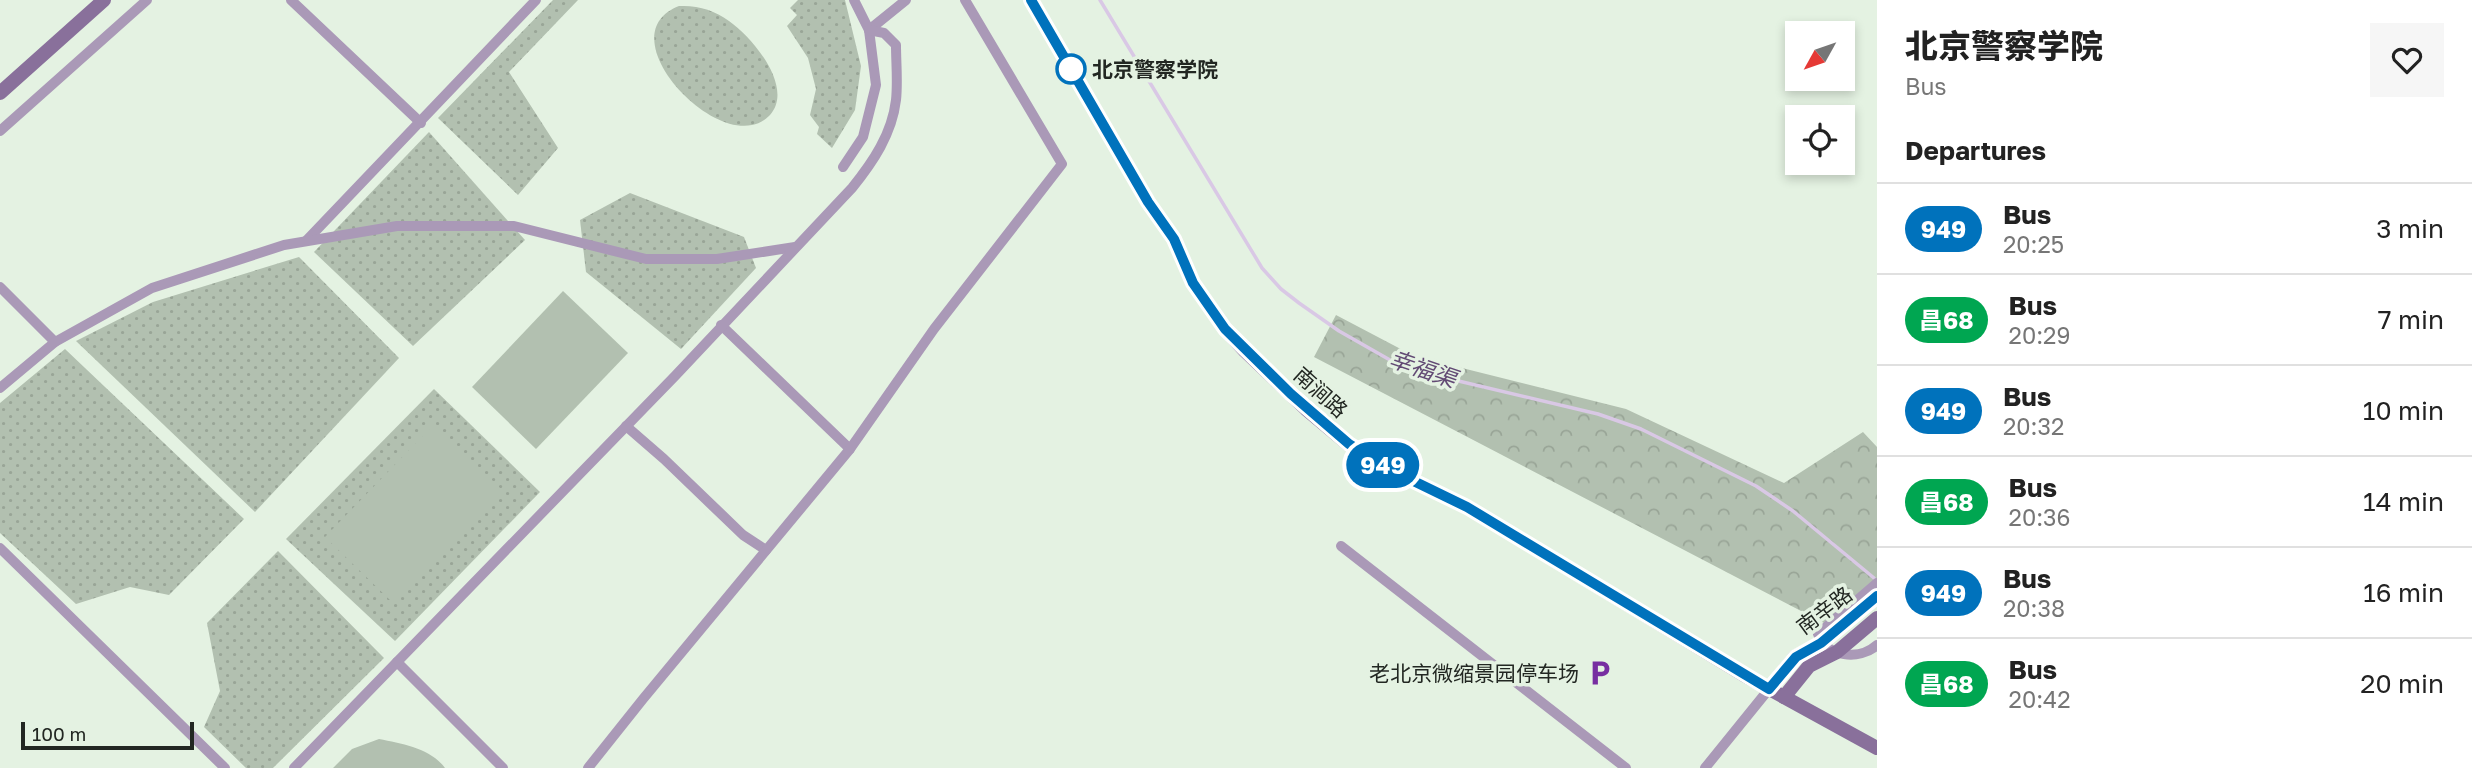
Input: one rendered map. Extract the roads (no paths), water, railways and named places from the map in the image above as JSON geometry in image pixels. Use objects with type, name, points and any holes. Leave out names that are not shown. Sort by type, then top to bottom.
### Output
[{"type":"main road","name":"南涧路","points":[[1031,0],[1148,202],[1174,239],[1193,283],[1225,329],[1297,400],[1349,444],[1395,472],[1467,507],[1769,689],[1877,748]]},
{"type":"main road","points":[[0,93],[101,1]]},
{"type":"main road","name":"南辛路","points":[[1769,689],[1796,657],[1821,643],[1877,596]]},
{"type":"main road","name":"南辛路","points":[[1784,697],[1809,666],[1837,652],[1877,618]]},
{"type":"street","points":[[0,131],[147,0]]},
{"type":"street","points":[[291,0],[421,122]]},
{"type":"street","points":[[306,241],[537,0]]},
{"type":"street","points":[[843,167],[863,137],[876,85],[869,30],[854,0]]},
{"type":"street","points":[[869,30],[906,0]]},
{"type":"street","points":[[588,768],[849,449],[934,328],[1062,164],[965,0]]},
{"type":"street","points":[[294,768],[626,426],[860,179],[874,160],[888,132],[896,101],[895,45],[884,33],[869,30]]},
{"type":"street","points":[[0,388],[55,342],[152,288],[284,245],[306,241],[397,226],[514,226],[646,259],[717,259],[795,247]]},
{"type":"street","points":[[0,287],[55,342]]},
{"type":"street","points":[[722,325],[849,449]]},
{"type":"street","points":[[626,426],[743,535],[766,550]]},
{"type":"street","points":[[1340,546],[1626,768]]},
{"type":"street","points":[[0,548],[225,768]]},
{"type":"street","points":[[1877,583],[1818,634],[1821,643],[1837,652],[1858,656],[1869,653],[1877,645]]},
{"type":"street","points":[[397,662],[503,768]]},
{"type":"street","points":[[1705,768],[1769,689]]},
{"type":"waterway","name":"幸福渠","points":[[1100,0],[1262,268],[1281,289],[1299,303],[1339,331],[1397,364],[1598,414],[1641,429],[1756,486],[1793,511],[1874,578]]},
{"type":"place","name":"北京警察学院","points":[[1071,69]]},
{"type":"place","name":"老北京微缩景园停车场","points":[[1600,673]]}]
